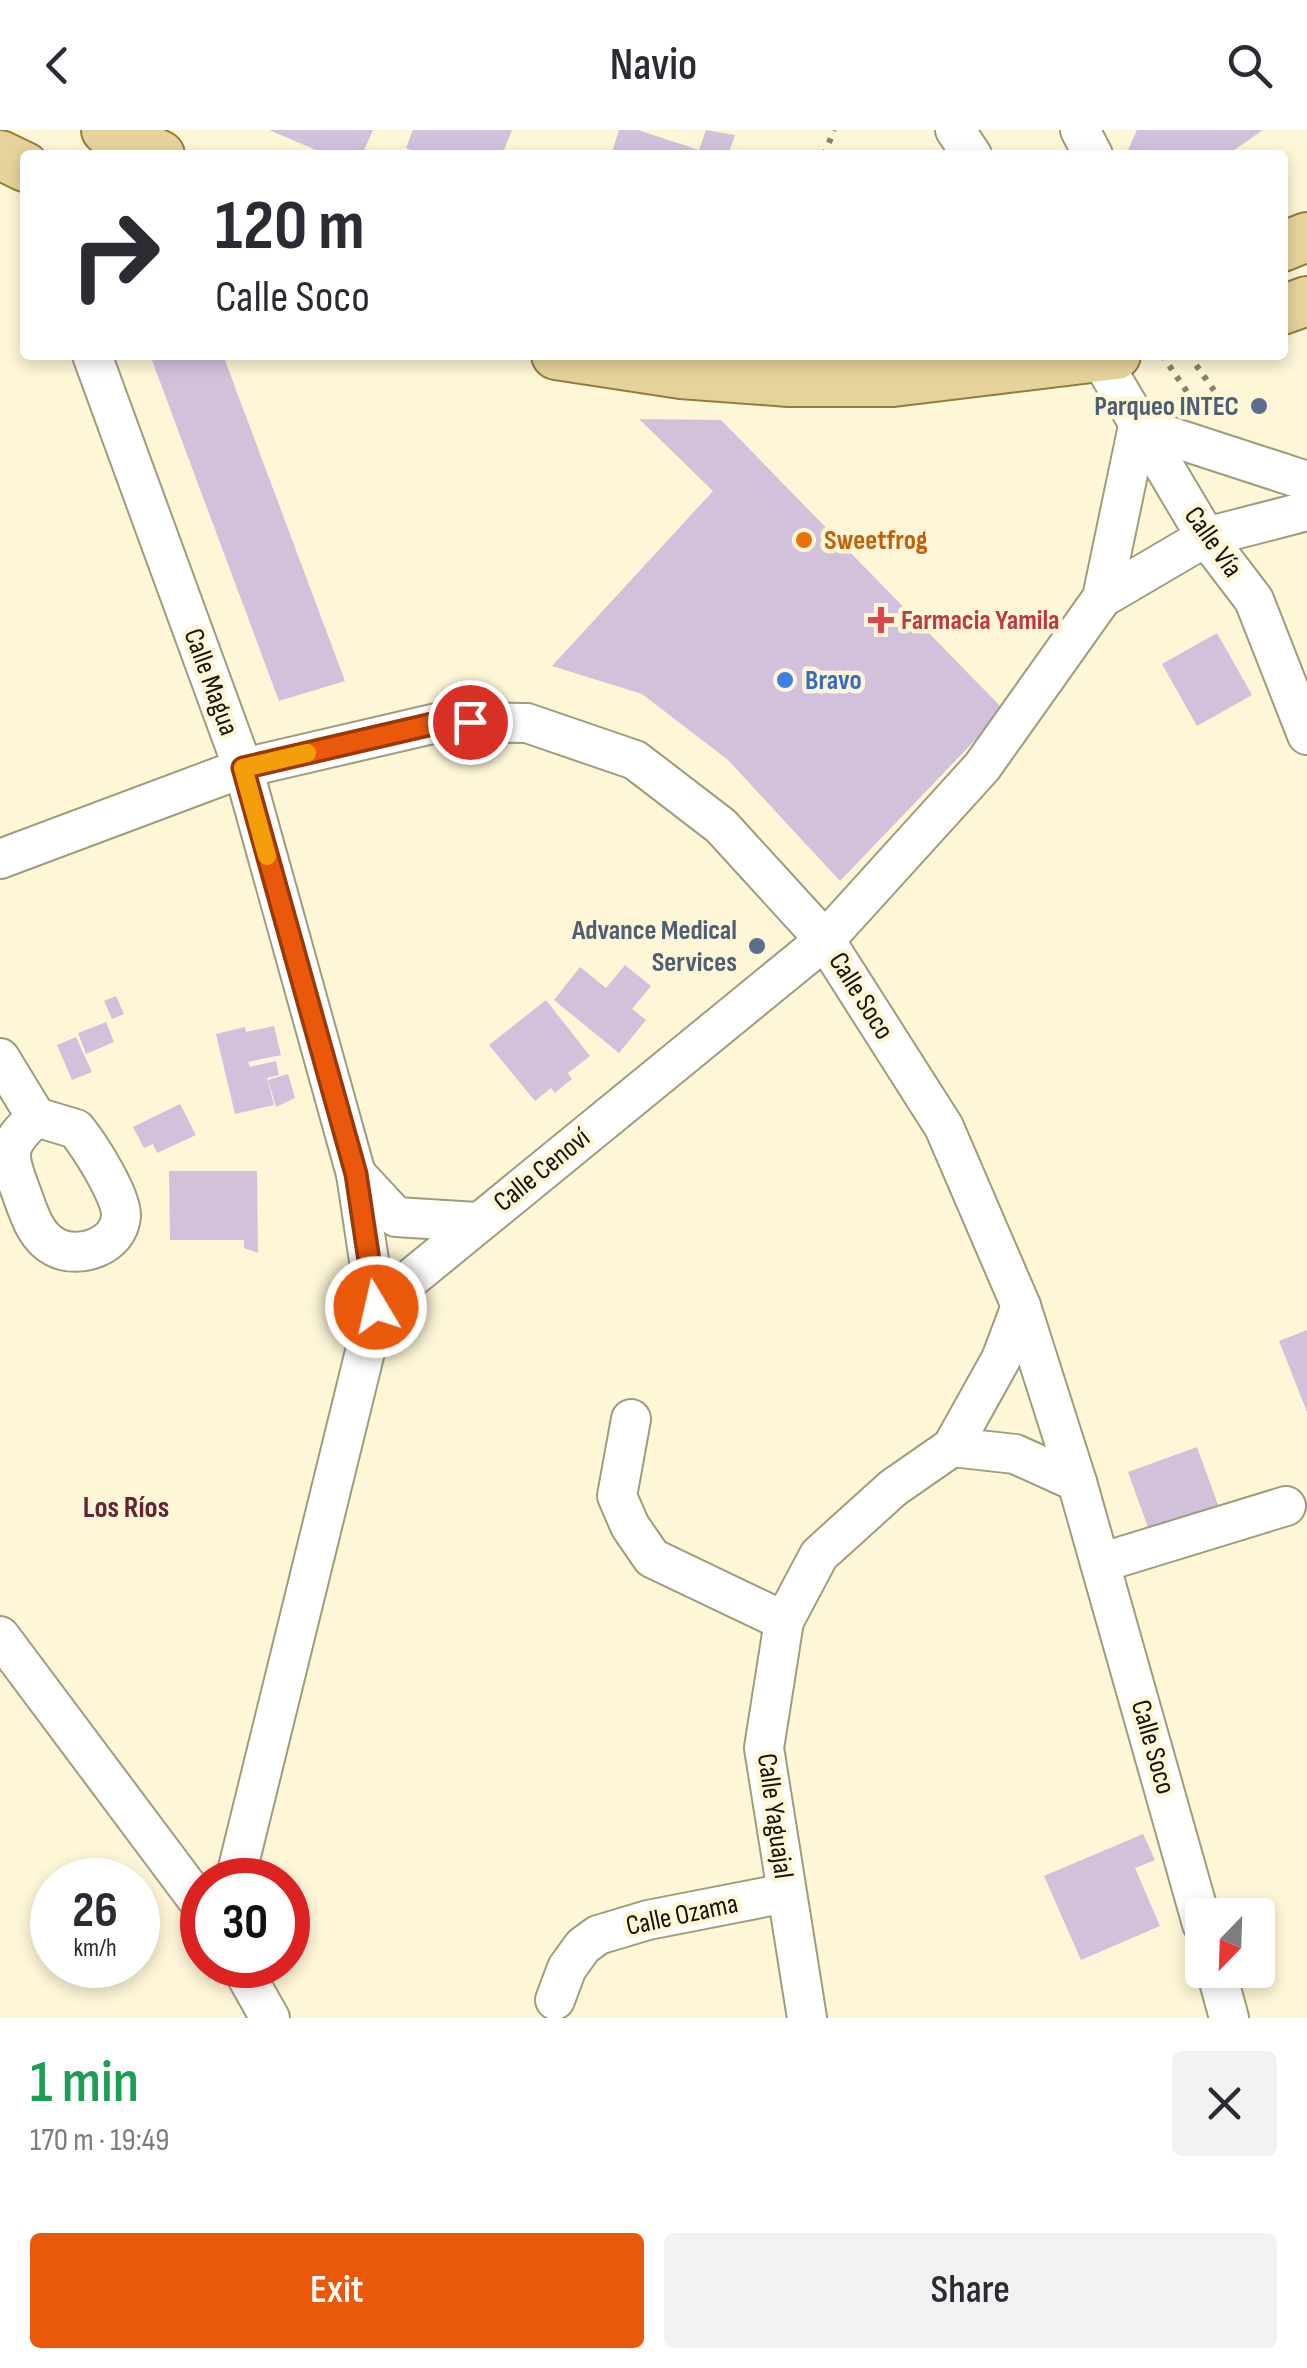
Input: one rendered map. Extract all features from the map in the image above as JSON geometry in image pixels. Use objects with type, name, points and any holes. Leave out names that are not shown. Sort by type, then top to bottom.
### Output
[{"type":"main road","points":[[106,130],[149,150]]},
{"type":"main road","points":[[589,360],[680,374],[841,382],[893,382],[1072,360]]},
{"type":"street","name":"Calle Magua","points":[[94,360],[243,768],[356,1174],[376,1307]]},
{"type":"street","name":"Calle Vía","points":[[1106,360],[1138,426],[1206,537],[1254,600],[1307,736]]},
{"type":"street","points":[[1102,598],[1138,426],[1307,481]]},
{"type":"street","points":[[1102,598],[1206,537],[1307,510]]},
{"type":"street","name":"Calle Cenoví","points":[[376,1307],[825,940],[982,767],[1102,598]]},
{"type":"street","name":"Calle Soco","points":[[0,859],[243,768],[441,722],[527,723],[635,760],[721,826],[825,940],[944,1127],[1021,1306],[1077,1482],[1195,1898]]},
{"type":"street","points":[[0,1058],[36,1116]]},
{"type":"street","points":[[356,1174],[396,1217],[477,1222]]},
{"type":"street","points":[[1021,1306],[1001,1359],[952,1447],[1015,1454],[1077,1482]]},
{"type":"street","points":[[240,1858],[376,1307]]},
{"type":"street","points":[[630,1419],[617,1496],[630,1526],[652,1558],[784,1621]]},
{"type":"street","name":"Calle Yaguajal","points":[[807,2018],[764,1748],[784,1621],[819,1555],[892,1488],[952,1447]]},
{"type":"street","points":[[1100,1564],[1286,1506]]},
{"type":"street","points":[[0,1636],[180,1877]]},
{"type":"street","name":"Calle Ozama","points":[[555,2000],[567,1968],[598,1934],[648,1920],[786,1893]]},
{"type":"street","points":[[253,1988],[270,2018]]},
{"type":"street","points":[[1221,1988],[1229,2018]]},
{"type":"path","points":[[1165,360],[1196,405],[1218,396],[1193,360]]},
{"type":"building","points":[[269,130],[373,130],[364,150],[316,150]]},
{"type":"building","points":[[413,130],[512,130],[504,150],[406,148]]},
{"type":"building","points":[[619,130],[638,130],[699,150],[613,150]]},
{"type":"building","points":[[706,130],[735,135],[730,150],[699,150]]},
{"type":"building","points":[[1137,130],[1263,130],[1234,150],[1128,150]]},
{"type":"building","points":[[152,360],[225,360],[345,681],[279,701]]},
{"type":"building","name":"Bravo","points":[[639,419],[721,420],[1004,710],[840,881],[728,760],[642,694],[552,666],[713,491]]},
{"type":"building","points":[[1217,633],[1252,695],[1197,726],[1162,664]]},
{"type":"building","points":[[625,965],[651,986],[632,1009],[646,1020],[619,1053],[554,1000],[580,967],[606,988]]},
{"type":"building","points":[[116,996],[124,1014],[112,1019],[104,1001]]},
{"type":"building","points":[[546,1000],[590,1056],[568,1073],[572,1079],[555,1093],[551,1088],[535,1101],[489,1045]]},
{"type":"building","points":[[106,1022],[114,1042],[86,1054],[78,1033]]},
{"type":"building","points":[[274,1026],[281,1055],[248,1062],[250,1067],[276,1061],[279,1075],[267,1078],[274,1105],[235,1114],[216,1034]]},
{"type":"building","points":[[76,1037],[92,1072],[72,1080],[57,1045]]},
{"type":"building","points":[[288,1074],[295,1098],[276,1107],[268,1080]]},
{"type":"building","points":[[180,1104],[196,1135],[157,1153],[153,1144],[144,1148],[133,1127]]},
{"type":"building","points":[[169,1171],[257,1171],[258,1253],[244,1248],[244,1240],[170,1240]]},
{"type":"building","points":[[1307,1330],[1307,1412],[1279,1341]]},
{"type":"building","points":[[1197,1447],[1218,1505],[1149,1530],[1128,1472]]},
{"type":"building","points":[[1143,1834],[1155,1860],[1135,1868],[1160,1926],[1081,1960],[1044,1876]]},
{"type":"slow traffic","points":[[267,856],[243,768],[307,753]]},
{"type":"place","name":"Parqueo INTEC","points":[[1259,406]]},
{"type":"place","name":"Sweetfrog","points":[[804,540]]},
{"type":"place","name":"Farmacia Yamila","points":[[881,620]]},
{"type":"place","name":"Bravo","points":[[785,680]]},
{"type":"place","name":"Advance Medical Services","points":[[757,946]]},
{"type":"district","name":"Los Ríos","points":[[126,1508]]},
{"type":"route","points":[[376,1307],[356,1174],[243,768],[441,722],[470,722]]}]
